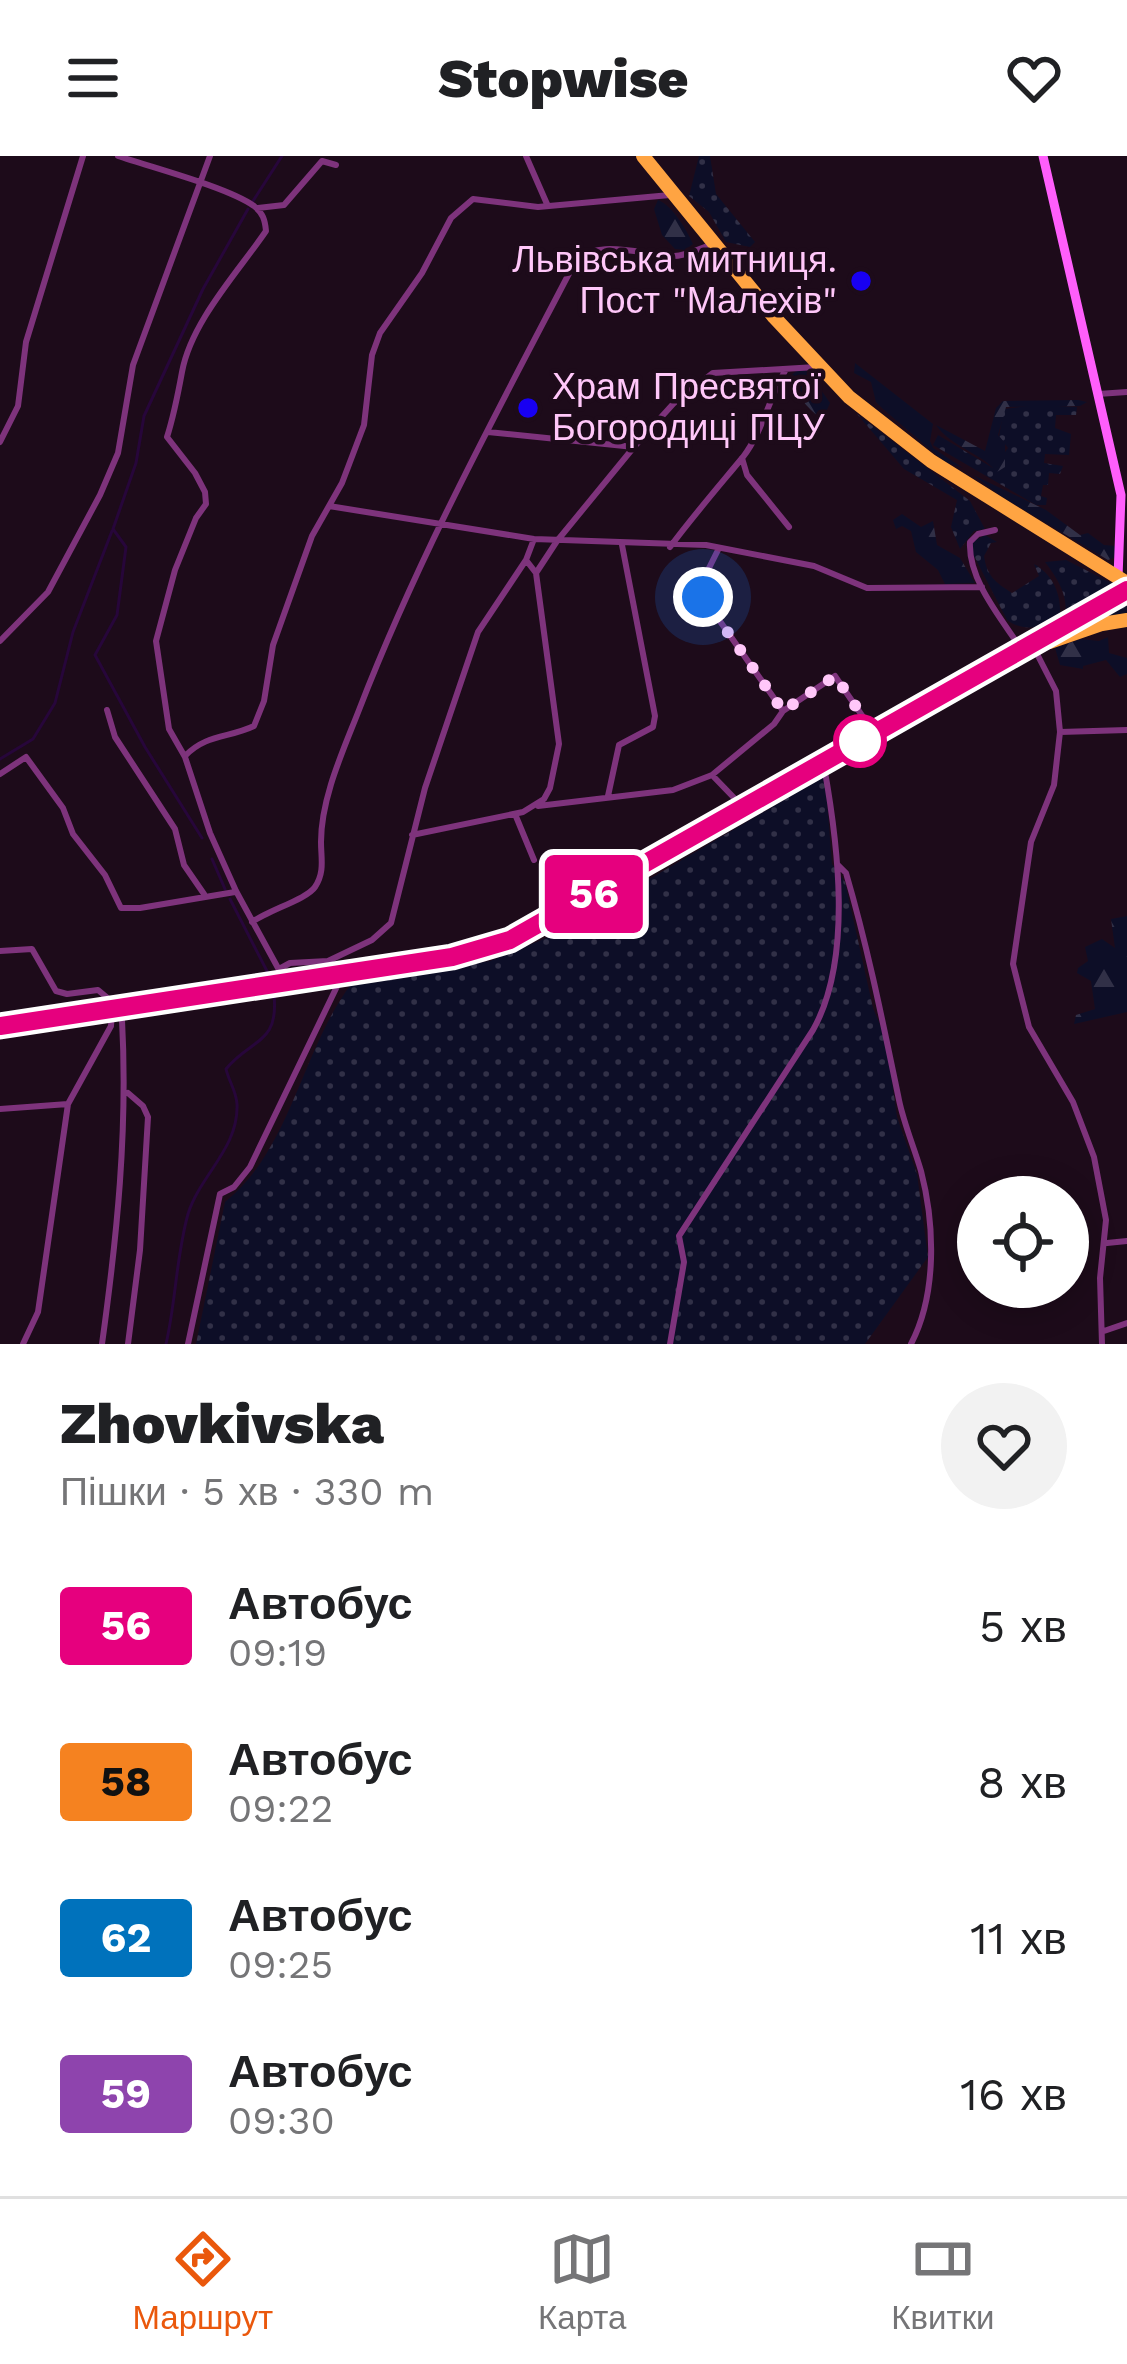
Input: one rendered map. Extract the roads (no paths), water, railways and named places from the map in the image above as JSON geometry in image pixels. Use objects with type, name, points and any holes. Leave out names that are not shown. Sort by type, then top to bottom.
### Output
[{"type":"highway","points":[[0,1026],[282,975],[344,973],[452,957],[510,940],[1028,649],[1122,587],[872,417],[817,367],[643,156]]},
{"type":"highway","points":[[1028,649],[1127,620]]},
{"type":"street","points":[[0,442],[18,406],[26,342],[83,156]]},
{"type":"street","points":[[118,156],[258,208],[284,206],[322,161],[336,165]]},
{"type":"street","points":[[0,641],[48,592],[100,495],[118,453],[133,365],[210,156]]},
{"type":"street","points":[[526,156],[547,204]]},
{"type":"street","points":[[1043,156],[1121,495],[1122,587]]},
{"type":"street","points":[[184,757],[212,736],[236,735],[254,726],[264,701],[273,645],[312,536],[342,483],[364,425],[372,355],[380,334],[422,273],[451,218],[473,199],[547,204],[674,194]]},
{"type":"street","points":[[258,208],[266,231],[206,314],[182,371],[182,387],[166,437],[199,480],[206,504],[175,570],[156,640],[169,729],[236,892],[282,975],[290,963],[328,961],[385,932],[478,632],[526,560],[534,539]]},
{"type":"street","points":[[253,922],[272,908],[306,896],[317,884],[322,821],[331,787],[396,615],[581,255],[595,249],[680,256],[714,244]]},
{"type":"street","points":[[536,573],[634,447],[674,403],[712,374],[817,367]]},
{"type":"street","points":[[670,547],[742,458],[787,368]]},
{"type":"street","points":[[1098,394],[1127,392]]},
{"type":"street","points":[[0,413],[12,420]]},
{"type":"street","points":[[488,432],[634,447]]},
{"type":"street","points":[[742,458],[747,475],[789,527]]},
{"type":"street","points":[[328,506],[534,539],[719,548],[814,566],[851,583],[879,588],[982,586]]},
{"type":"street","points":[[995,530],[978,534],[970,542],[970,559],[982,586],[1056,691],[1060,732],[1054,785],[1031,842],[1013,964],[1029,1028],[1085,1127],[1102,1199],[1107,1243],[1100,1278],[1102,1344]]},
{"type":"street","points":[[608,796],[619,745],[653,727],[655,716],[622,544]]},
{"type":"street","points":[[719,548],[703,580],[703,597],[783,711]]},
{"type":"street","points":[[526,560],[536,573],[560,744],[550,788],[534,807]]},
{"type":"street","points":[[412,835],[534,807],[673,790],[712,775],[774,724],[783,711],[835,676],[874,733]]},
{"type":"street","points":[[107,710],[115,737],[175,829],[184,865],[204,895]]},
{"type":"street","points":[[1060,732],[1127,730]]},
{"type":"street","points":[[0,773],[26,758],[105,875],[117,906],[126,910],[236,892]]},
{"type":"street","points":[[670,1344],[684,1262],[679,1236],[813,1030],[830,994],[837,953],[835,862],[824,763]]},
{"type":"street","points":[[712,775],[743,808]]},
{"type":"street","points":[[515,814],[534,860]]},
{"type":"street","points":[[835,862],[846,873],[873,965],[903,1117],[926,1200],[927,1301],[911,1344]]},
{"type":"street","points":[[0,951],[32,949],[56,991],[98,990],[122,1020],[126,1091],[117,1229],[102,1344]]},
{"type":"street","points":[[188,1344],[220,1194],[234,1187],[250,1167],[344,973]]},
{"type":"street","points":[[23,1344],[38,1312],[68,1104],[111,1026],[111,1004]]},
{"type":"street","points":[[126,1091],[143,1106],[148,1118],[140,1250],[128,1344]]},
{"type":"street","points":[[0,1109],[68,1104]]},
{"type":"street","points":[[1107,1243],[1127,1241]]},
{"type":"street","points":[[1104,1331],[1127,1323]]},
{"type":"waterway","points":[[253,201],[282,156]]},
{"type":"waterway","points":[[202,838],[95,655],[117,615],[126,547],[113,529],[136,463],[144,416],[203,289],[248,209]]},
{"type":"waterway","points":[[0,759],[33,739],[55,703],[73,632],[112,531]]},
{"type":"waterway","points":[[212,859],[225,889]]},
{"type":"waterway","points":[[230,899],[269,975]]},
{"type":"waterway","points":[[166,1344],[188,1214],[226,1148],[236,1120],[236,1099],[226,1069],[268,1032],[274,995]]},
{"type":"place","name":"Львівська митниця. Пост \"Малехів\"","points":[[861,281]]},
{"type":"place","name":"Храм Пресвятої Богородиці ПЦУ","points":[[528,408]]}]
